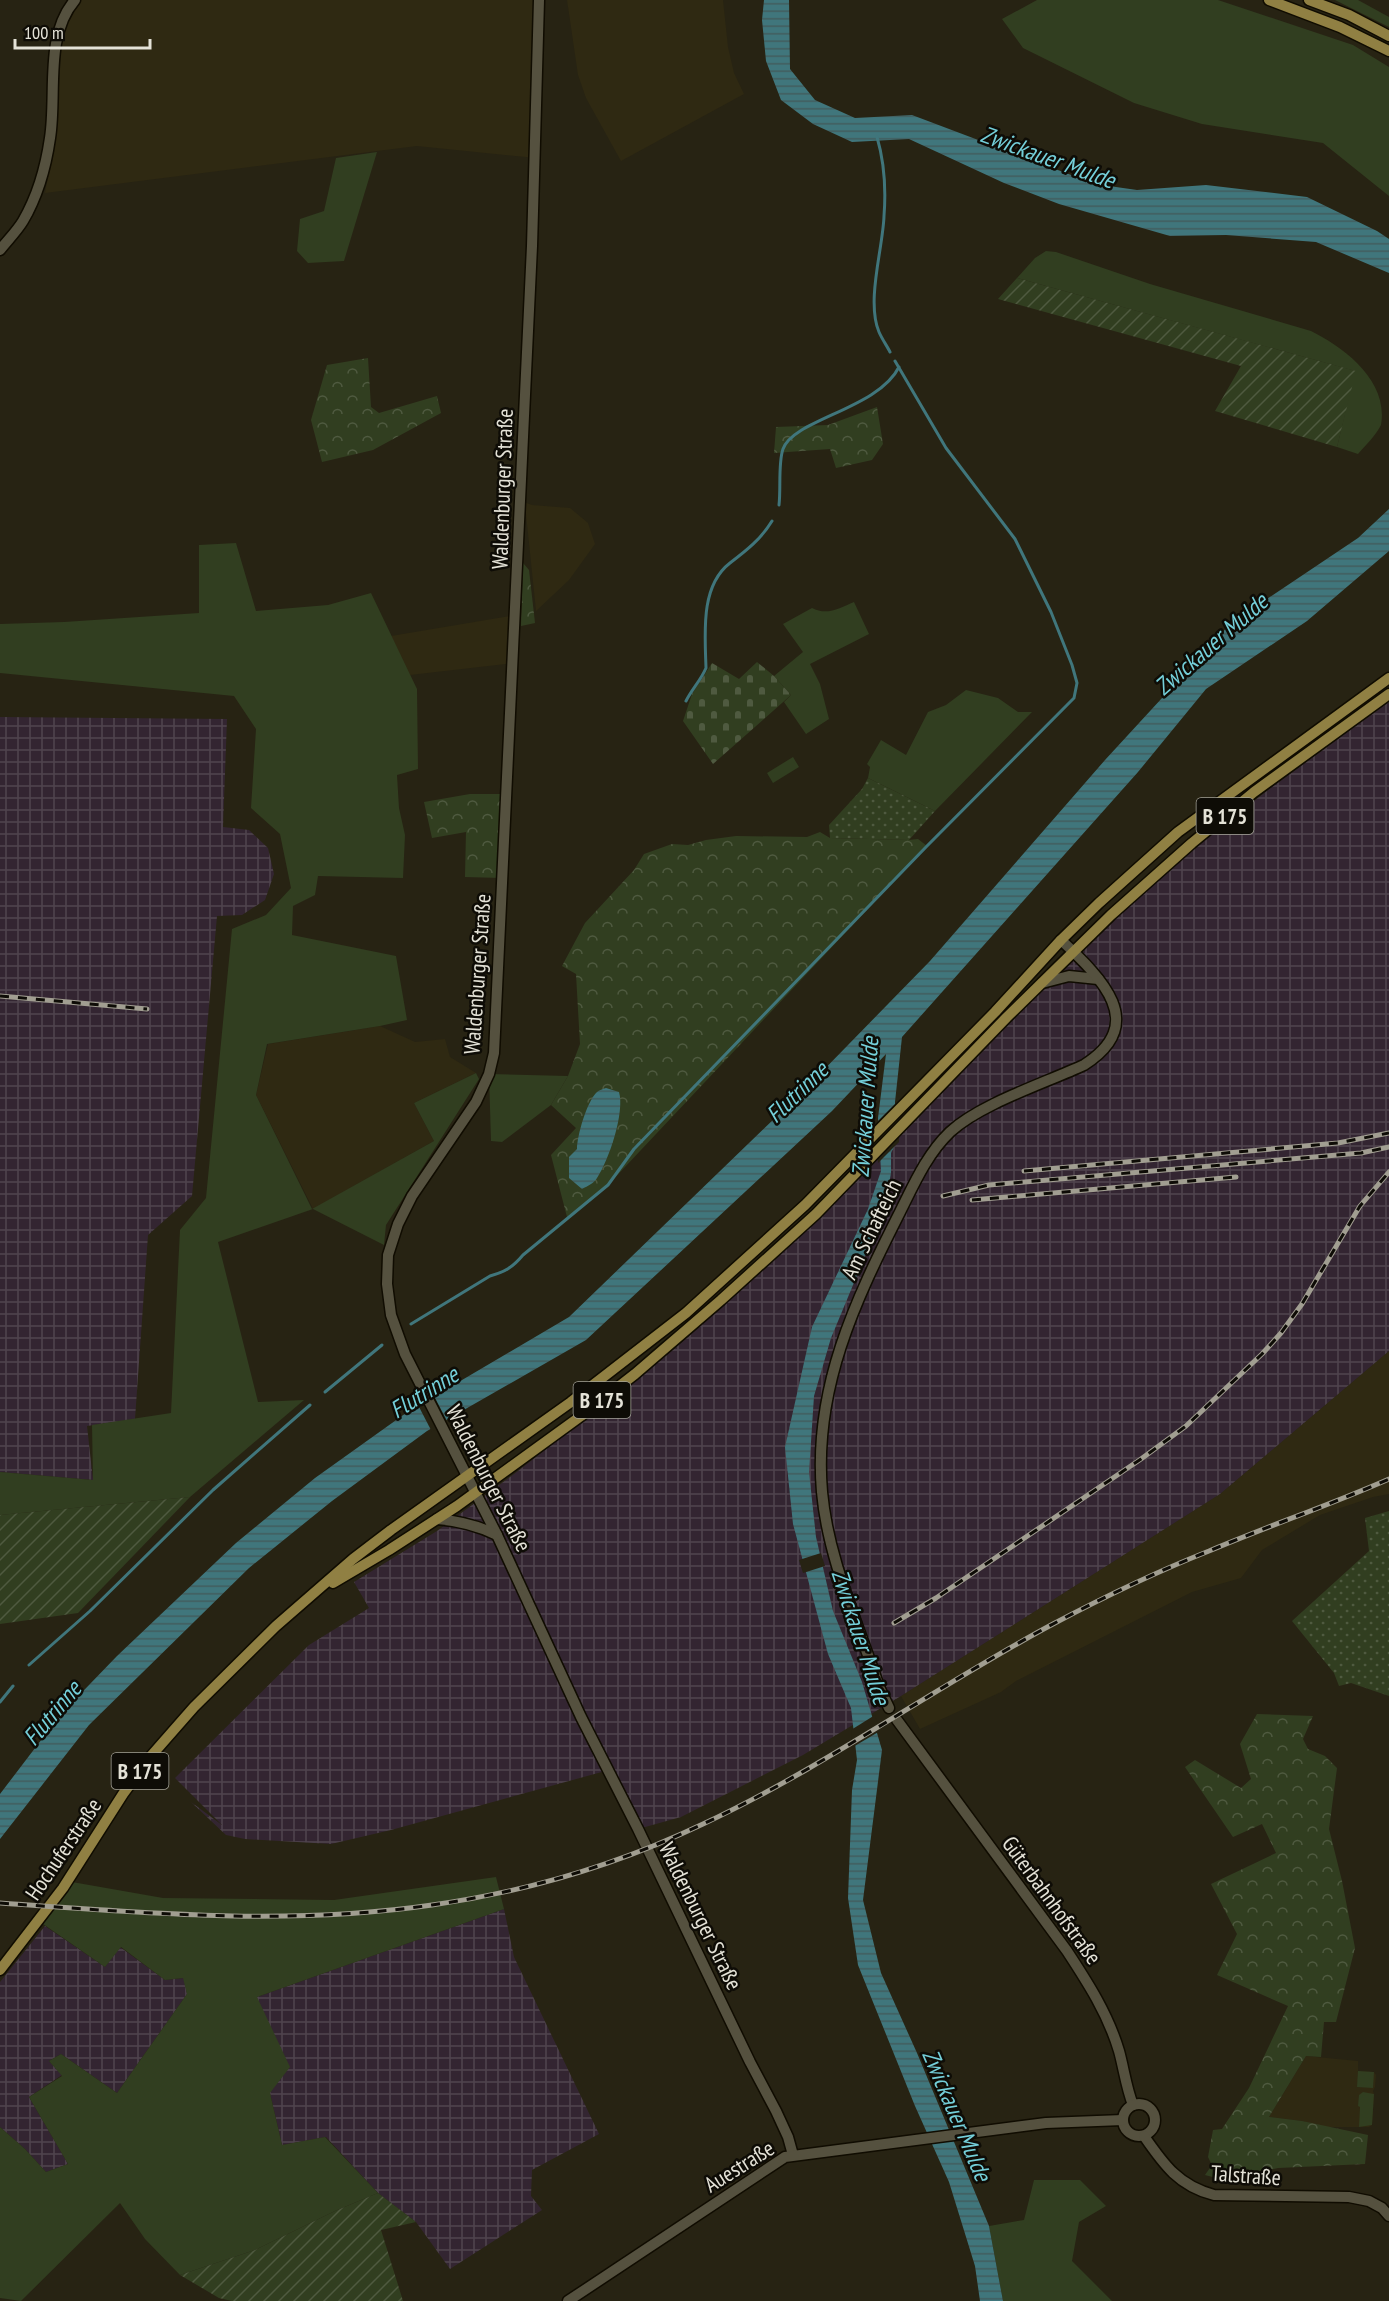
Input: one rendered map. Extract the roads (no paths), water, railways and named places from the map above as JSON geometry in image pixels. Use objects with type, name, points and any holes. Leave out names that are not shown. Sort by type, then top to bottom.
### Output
[{"type":"main road","points":[[1269,0],[1340,27],[1389,51]]},
{"type":"main road","points":[[1309,0],[1349,15],[1389,36]]},
{"type":"main road","name":"B 175","points":[[467,1476],[571,1402],[686,1314],[790,1220],[995,1012],[1061,940],[1178,832],[1389,678]]},
{"type":"main road","name":"B 175","points":[[476,1492],[581,1416],[652,1360],[816,1214],[1073,951],[1174,859],[1236,807],[1389,694]]},
{"type":"main road","name":"Hochuferstraße","points":[[0,1970],[63,1888],[123,1794],[151,1756],[194,1707],[276,1626],[353,1559],[467,1476]]},
{"type":"main road","name":"Hochuferstraße","points":[[310,1597],[437,1519],[476,1492]]},
{"type":"street","points":[[0,250],[22,222],[44,166],[50,136],[57,39],[67,9],[75,0]]},
{"type":"street","name":"Waldenburger Straße","points":[[539,0],[533,223],[494,1053],[489,1074],[476,1102],[412,1196],[398,1224],[388,1256],[387,1284],[391,1315],[405,1354],[497,1535],[581,1717],[776,2111],[788,2137],[793,2155]]},
{"type":"street","name":"Am Schafteich","points":[[889,1708],[879,1687],[828,1536],[822,1491],[826,1405],[833,1366],[843,1336],[880,1250],[929,1155],[951,1131],[974,1114],[1084,1065],[1098,1056],[1109,1044],[1116,1029],[1117,1015],[1113,998],[1061,940]]},
{"type":"street","points":[[1042,983],[1069,976],[1098,979]]},
{"type":"street","points":[[437,1519],[456,1520],[476,1525],[497,1535]]},
{"type":"street","name":"Güterbahnhofstraße","points":[[897,1720],[1089,1984],[1119,2050],[1133,2105]]},
{"type":"street","points":[[1143,2104],[1154,2113],[1155,2124],[1144,2136],[1129,2133],[1123,2125],[1125,2111],[1133,2105],[1143,2104]]},
{"type":"street","name":"Auestraße","points":[[568,2301],[778,2160],[793,2155],[993,2129],[1076,2121],[1123,2120]]},
{"type":"street","name":"Talstraße","points":[[1144,2136],[1174,2175],[1199,2191],[1214,2195],[1349,2198],[1369,2201],[1382,2208],[1389,2216]]},
{"type":"water","points":[[764,0],[789,0],[790,69],[815,100],[855,118],[912,115],[1095,184],[1137,190],[1206,185],[1307,197],[1389,239],[1389,273],[1316,242],[1226,235],[1170,236],[1059,204],[1004,183],[909,139],[852,142],[813,124],[781,100],[766,61],[762,20]]},
{"type":"water","points":[[1389,509],[1389,551],[1307,621],[1206,689],[1138,772],[902,1037],[895,1102],[896,1143],[891,1153],[891,1173],[885,1208],[831,1338],[814,1396],[809,1472],[816,1537],[833,1611],[862,1682],[882,1750],[863,1900],[881,1973],[989,2226],[1003,2301],[980,2301],[975,2266],[949,2182],[915,2106],[858,1965],[848,1898],[852,1790],[857,1760],[851,1708],[828,1654],[793,1524],[785,1447],[812,1327],[868,1209],[881,1171],[878,1118],[886,1054],[832,1111],[586,1340],[427,1431],[332,1501],[249,1568],[89,1725],[0,1839],[0,1794],[61,1714],[117,1656],[236,1543],[315,1478],[406,1413],[569,1317],[807,1087],[930,961],[1105,760],[1231,623],[1358,538]]},
{"type":"water","points":[[606,1088],[619,1092],[618,1123],[602,1170],[589,1186],[582,1189],[569,1178],[569,1157],[577,1149],[586,1111],[593,1096]]},
{"type":"waterway","points":[[877,137],[883,166],[885,196],[874,305],[879,332],[890,352]]},
{"type":"waterway","points":[[411,1324],[490,1276],[512,1266],[608,1185],[634,1149],[927,846],[1074,698],[1077,683],[1072,665],[1051,612],[1015,539],[946,448],[895,361]]},
{"type":"waterway","points":[[779,505],[781,455],[790,439],[803,429],[874,393],[899,367]]},
{"type":"waterway","points":[[686,701],[706,668],[706,611],[713,584],[720,573],[748,549],[772,521]]},
{"type":"waterway","points":[[325,1392],[382,1345]]},
{"type":"waterway","points":[[29,1665],[90,1611],[213,1490],[310,1405]]},
{"type":"waterway","points":[[0,1702],[13,1686]]},
{"type":"railway","points":[[0,996],[147,1009]]},
{"type":"railway","points":[[1024,1171],[1338,1143],[1389,1133]]},
{"type":"railway","points":[[943,1196],[989,1185],[1361,1153],[1389,1147]]},
{"type":"railway","points":[[894,1623],[936,1598],[1186,1426],[1281,1333],[1302,1304],[1360,1206],[1389,1172]]},
{"type":"railway","points":[[972,1200],[1236,1177]]},
{"type":"railway","points":[[0,1903],[162,1914],[324,1915],[432,1905],[502,1892],[571,1875],[638,1852],[748,1802],[793,1778],[1009,1648],[1150,1576],[1389,1479]]},
{"type":"water label","name":"Zwickauer Mulde","points":[[1048,157]]},
{"type":"water label","name":"Zwickauer Mulde","points":[[1211,644]]},
{"type":"water label","name":"Flutrinne","points":[[797,1092]]},
{"type":"water label","name":"Zwickauer Mulde","points":[[865,1107]]},
{"type":"water label","name":"Flutrinne","points":[[424,1392]]},
{"type":"water label","name":"Zwickauer Mulde","points":[[861,1637]]},
{"type":"water label","name":"Flutrinne","points":[[52,1713]]},
{"type":"water label","name":"Zwickauer Mulde","points":[[957,2115]]}]
